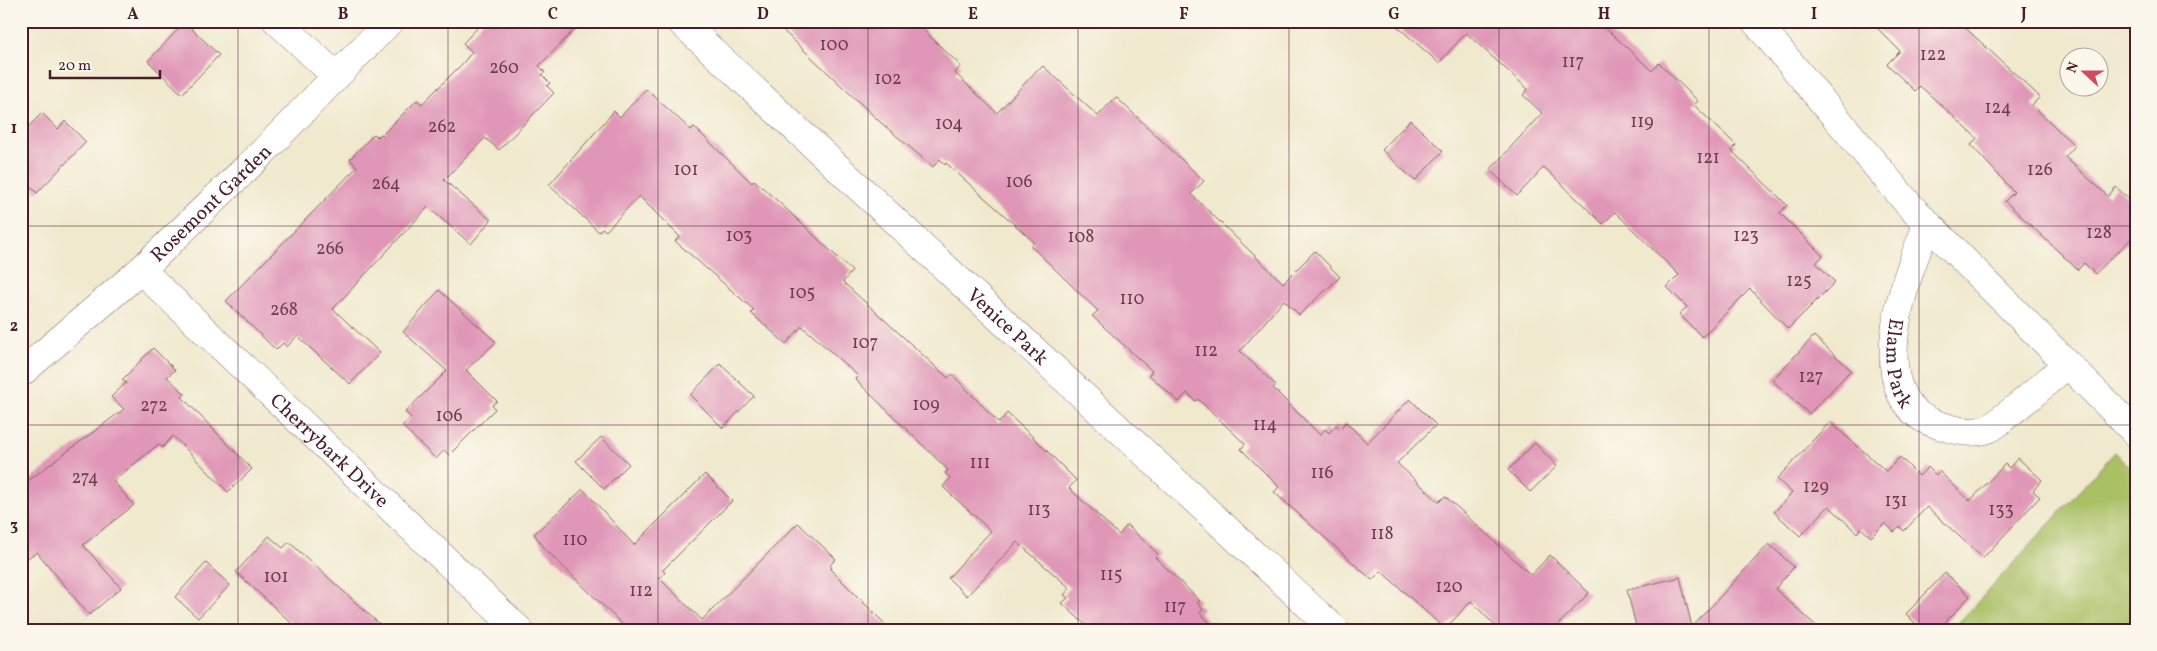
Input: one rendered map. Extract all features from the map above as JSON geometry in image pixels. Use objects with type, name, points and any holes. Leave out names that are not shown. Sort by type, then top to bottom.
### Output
[{"type":"street","points":[[277,21],[336,76]]},
{"type":"street","name":"Rosemont Garden","points":[[21,373],[141,270],[259,156],[390,21]]},
{"type":"street","name":"Venice Park","points":[[680,21],[1335,630]]},
{"type":"street","points":[[1755,21],[1910,206],[2136,433]]},
{"type":"street","name":"Elam Park","points":[[1928,224],[1912,259],[1893,336],[1895,372],[1904,400],[1923,420],[1961,432],[1989,429],[2025,402],[2067,364]]},
{"type":"street","name":"Cherrybark Drive","points":[[141,270],[519,630]]},
{"type":"green space","points":[[2115,452],[2136,473],[2136,630],[1952,630]]},
{"type":"building","points":[[484,21],[583,21],[539,66],[545,72],[542,75],[550,83],[547,86],[554,93],[499,150],[485,138],[444,180],[491,220],[471,244],[428,207],[333,309],[380,353],[350,384],[297,336],[287,347],[283,343],[276,350],[226,301],[357,167],[350,159],[374,134],[377,137],[380,134],[382,135],[417,100],[422,104],[463,63],[472,52],[463,43]]},
{"type":"building","points":[[773,21],[914,21],[961,66],[955,73],[997,113],[1043,66],[1098,116],[1116,97],[1204,181],[1191,194],[1283,283],[1315,251],[1340,277],[1299,315],[1284,300],[1240,351],[1276,385],[1273,388],[1320,435],[1325,429],[1329,433],[1336,425],[1340,428],[1346,422],[1367,443],[1410,399],[1436,425],[1397,463],[1439,502],[1445,496],[1531,575],[1550,555],[1589,593],[1553,630],[1499,630],[1471,601],[1445,629],[1381,571],[1372,580],[1274,492],[1279,487],[1241,449],[1245,444],[1198,399],[1196,401],[1187,393],[1179,402],[1149,375],[1152,371],[1092,316],[1098,311],[1031,246],[1034,242],[946,163],[945,165],[940,159],[933,167],[879,121]]},
{"type":"building","points":[[1391,21],[1598,21],[1652,71],[1659,63],[1698,101],[1694,105],[1736,145],[1731,150],[1787,205],[1780,213],[1823,256],[1816,263],[1835,282],[1788,329],[1750,289],[1702,337],[1679,314],[1687,307],[1667,287],[1679,275],[1615,212],[1603,224],[1544,167],[1517,196],[1490,170],[1542,113],[1523,95],[1528,89],[1466,33],[1439,63]]},
{"type":"building","points":[[1870,21],[1958,21],[2040,97],[2032,105],[2075,146],[2065,157],[2108,196],[2116,187],[2136,206],[2136,234],[2095,274],[2084,263],[2078,270],[2005,201],[2014,192],[1971,145],[1977,138],[1920,86],[1915,91],[1887,64],[1900,51]]},
{"type":"building","points":[[185,22],[219,55],[182,94],[148,61]]},
{"type":"building","points":[[646,89],[691,130],[694,127],[752,183],[754,180],[852,271],[843,282],[948,378],[952,374],[999,423],[1007,413],[1034,438],[1076,480],[1069,488],[1119,535],[1127,525],[1158,554],[1155,557],[1200,601],[1197,603],[1203,609],[1200,613],[1217,630],[1091,630],[1062,603],[1068,598],[1064,595],[1070,588],[1017,542],[967,596],[948,578],[991,531],[943,487],[950,478],[945,473],[948,470],[855,379],[858,376],[802,326],[786,344],[751,313],[754,310],[675,241],[680,237],[639,196],[606,231],[602,228],[599,232],[549,185],[614,111],[620,117]]},
{"type":"building","points":[[42,113],[58,129],[65,121],[86,142],[37,193],[21,177],[21,134]]},
{"type":"building","points":[[1410,120],[1443,151],[1415,181],[1382,150]]},
{"type":"building","points":[[439,290],[496,342],[466,370],[497,401],[492,405],[495,409],[449,455],[444,450],[436,459],[402,426],[411,418],[405,412],[447,371],[403,332]]},
{"type":"building","points":[[1814,336],[1851,370],[1809,414],[1772,380]]},
{"type":"building","points":[[153,348],[175,370],[167,377],[185,394],[182,397],[252,469],[228,492],[173,436],[162,448],[159,444],[113,481],[134,505],[83,545],[121,588],[89,615],[37,552],[21,562],[21,486],[124,409],[111,397],[126,383],[122,380]]},
{"type":"building","points":[[720,364],[754,396],[723,428],[690,395]]},
{"type":"building","points":[[1830,422],[1886,471],[1900,457],[1919,476],[1928,467],[1936,475],[1939,471],[1970,501],[2005,464],[2009,468],[2018,458],[2042,480],[2033,491],[2040,497],[1983,558],[1927,507],[1904,531],[1900,527],[1894,532],[1885,523],[1871,537],[1861,528],[1857,533],[1829,506],[1800,536],[1774,512],[1792,493],[1777,479]]},
{"type":"building","points":[[601,437],[629,464],[604,489],[576,461]]},
{"type":"building","points":[[1535,443],[1557,466],[1530,492],[1508,470]]},
{"type":"building","points":[[705,474],[732,501],[663,570],[665,573],[659,578],[702,620],[798,523],[836,559],[830,565],[832,568],[830,569],[891,630],[628,630],[546,550],[534,534],[583,489],[634,545]]},
{"type":"building","points":[[269,536],[283,548],[289,542],[386,630],[299,630],[236,572]]},
{"type":"building","points":[[1769,544],[1794,567],[1775,589],[1821,630],[1637,630],[1627,590],[1680,577],[1692,627]]},
{"type":"building","points":[[206,563],[230,585],[198,618],[175,597]]},
{"type":"building","points":[[1945,573],[1970,596],[1938,630],[1922,630],[1906,614]]}]
